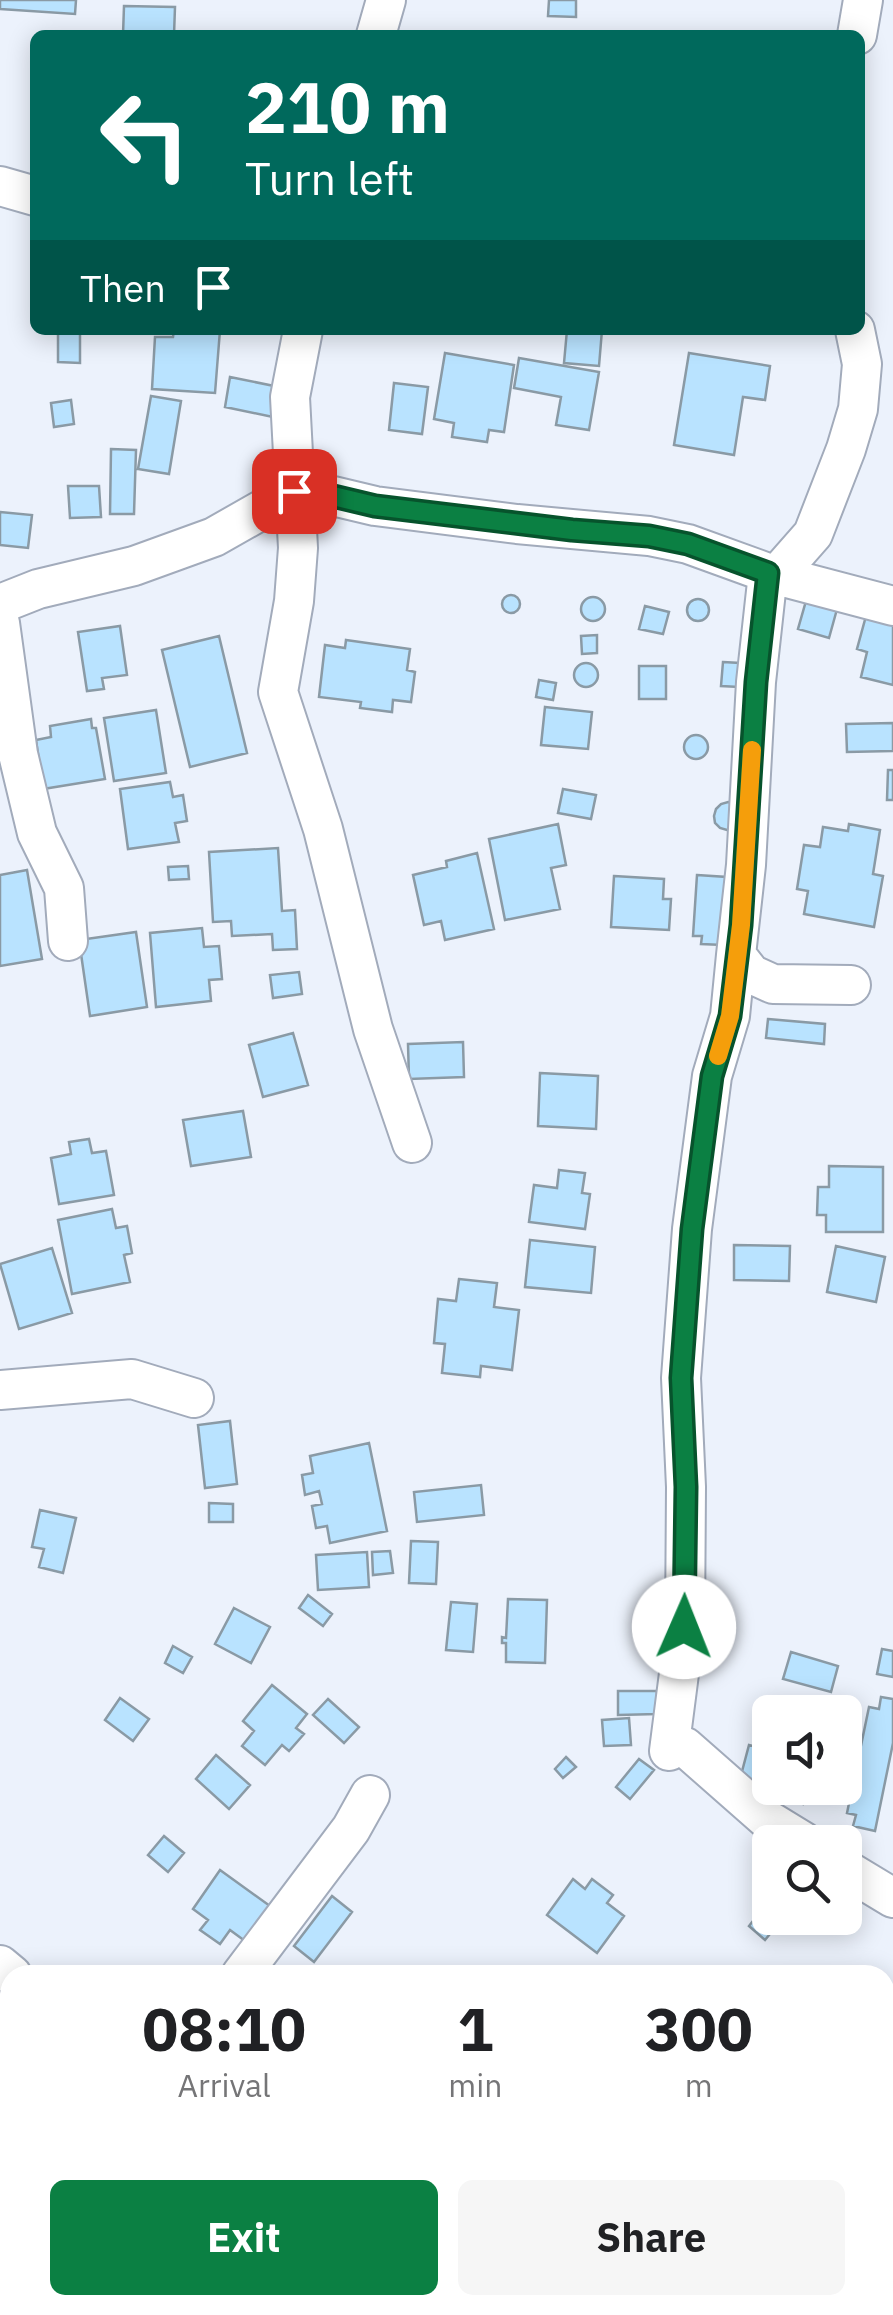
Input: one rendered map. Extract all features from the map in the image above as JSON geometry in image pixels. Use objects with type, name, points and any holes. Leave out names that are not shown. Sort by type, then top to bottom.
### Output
[{"type":"street","points":[[377,30],[386,0]]},
{"type":"street","points":[[858,30],[863,0]]},
{"type":"street","points":[[0,186],[30,195]]},
{"type":"street","points":[[302,335],[290,397],[298,548],[294,601],[278,692],[322,829],[373,1029],[412,1143]]},
{"type":"street","points":[[776,1825],[677,1749],[686,1487],[681,1378],[692,1229],[712,1076],[730,1016],[746,864],[756,682],[773,574],[813,534],[846,449],[858,409],[862,364],[856,335]]},
{"type":"street","points":[[0,604],[38,589],[134,566],[214,537],[294,491],[375,506],[649,536],[688,544],[773,574],[893,606]]},
{"type":"street","points":[[813,534],[826,589]]},
{"type":"street","points":[[0,623],[18,754],[37,833],[64,888],[68,940]]},
{"type":"street","points":[[736,955],[750,974],[773,984],[851,985]]},
{"type":"street","points":[[0,1390],[132,1379],[194,1398]]},
{"type":"street","points":[[248,1965],[351,1828],[370,1795]]},
{"type":"street","points":[[862,1879],[893,1898]]},
{"type":"building","points":[[0,0],[76,0],[75,14],[0,9]]},
{"type":"building","points":[[549,0],[576,0],[576,17],[548,16]]},
{"type":"building","points":[[124,6],[175,7],[174,30],[123,30]]},
{"type":"building","points":[[58,335],[80,335],[80,363],[58,362]]},
{"type":"building","points":[[220,335],[215,393],[152,389],[155,337]]},
{"type":"building","points":[[567,335],[602,335],[599,366],[564,363]]},
{"type":"building","points":[[445,353],[514,365],[504,432],[489,430],[487,442],[452,437],[454,423],[434,419]]},
{"type":"building","points":[[689,353],[770,366],[765,400],[743,397],[734,455],[674,445]]},
{"type":"building","points":[[519,358],[599,372],[589,430],[556,425],[561,397],[514,388]]},
{"type":"building","points":[[230,377],[279,387],[273,417],[225,407]]},
{"type":"building","points":[[394,383],[428,387],[422,434],[389,430]]},
{"type":"building","points":[[151,396],[181,401],[169,474],[138,469]]},
{"type":"building","points":[[71,400],[74,424],[54,427],[51,403]]},
{"type":"building","points":[[111,449],[136,450],[134,514],[110,514]]},
{"type":"building","points":[[68,486],[99,486],[101,517],[70,518]]},
{"type":"building","points":[[0,512],[32,515],[28,548],[0,545]]},
{"type":"building","points":[[808,594],[839,602],[829,638],[798,629]]},
{"type":"building","points":[[511,595],[520,604],[511,613],[502,604]]},
{"type":"building","points":[[593,597],[605,609],[593,621],[581,609]]},
{"type":"building","points":[[694,599],[702,599],[709,610],[702,621],[694,621],[687,614],[687,606]]},
{"type":"building","points":[[645,606],[669,612],[663,634],[639,629]]},
{"type":"building","points":[[866,616],[893,623],[893,685],[861,677],[867,652],[857,649]]},
{"type":"building","points":[[120,626],[127,675],[102,678],[104,689],[87,691],[78,632]]},
{"type":"building","points":[[597,635],[597,653],[582,654],[581,636]]},
{"type":"building","points":[[219,636],[247,753],[190,767],[162,650]]},
{"type":"building","points":[[346,640],[410,649],[407,670],[415,672],[411,702],[393,700],[392,712],[360,708],[361,702],[319,697],[325,645],[345,648]]},
{"type":"building","points":[[723,662],[740,663],[739,687],[721,686]]},
{"type":"building","points":[[586,663],[598,675],[586,687],[574,675]]},
{"type":"building","points":[[639,666],[666,666],[666,699],[639,699]]},
{"type":"building","points":[[539,680],[556,683],[553,700],[536,697]]},
{"type":"building","points":[[545,707],[592,712],[588,749],[541,745]]},
{"type":"building","points":[[156,710],[166,773],[114,781],[104,718]]},
{"type":"building","points":[[91,719],[105,779],[43,789],[36,740],[51,737],[50,726]]},
{"type":"building","points":[[893,723],[893,751],[847,752],[846,724]]},
{"type":"building","points":[[696,735],[708,747],[696,759],[684,747]]},
{"type":"building","points":[[888,770],[893,770],[893,800],[887,800]]},
{"type":"building","points":[[170,782],[173,797],[183,795],[187,821],[175,823],[179,842],[128,849],[120,789]]},
{"type":"building","points":[[563,789],[596,795],[591,819],[558,813]]},
{"type":"building","points":[[721,804],[735,804],[734,829],[727,830],[715,823],[714,816]]},
{"type":"building","points":[[558,824],[566,865],[551,868],[560,909],[505,920],[489,839]]},
{"type":"building","points":[[849,824],[880,830],[873,874],[883,876],[874,927],[804,914],[808,891],[797,889],[804,845],[820,847],[823,827],[848,831]]},
{"type":"building","points":[[278,848],[282,911],[295,910],[297,949],[273,950],[272,934],[232,936],[231,921],[213,922],[209,852]]},
{"type":"building","points":[[477,853],[494,929],[445,940],[441,921],[424,925],[413,875],[447,867],[446,861]]},
{"type":"building","points":[[188,866],[189,879],[169,880],[168,867]]},
{"type":"building","points":[[27,870],[42,959],[0,966],[0,875]]},
{"type":"building","points":[[697,875],[727,877],[723,945],[701,944],[702,936],[693,936]]},
{"type":"building","points":[[614,876],[664,879],[663,899],[671,899],[669,930],[611,927]]},
{"type":"building","points":[[202,928],[204,947],[219,946],[222,979],[209,980],[211,1001],[156,1007],[150,933]]},
{"type":"building","points":[[136,932],[147,1007],[90,1016],[79,940]]},
{"type":"building","points":[[299,972],[302,994],[273,998],[270,975]]},
{"type":"building","points":[[768,1019],[825,1024],[824,1044],[766,1038]]},
{"type":"building","points":[[293,1033],[308,1085],[263,1097],[249,1045]]},
{"type":"building","points":[[463,1042],[464,1077],[409,1079],[408,1044]]},
{"type":"building","points":[[540,1073],[598,1076],[596,1129],[538,1126]]},
{"type":"building","points":[[243,1111],[251,1157],[191,1166],[183,1120]]},
{"type":"building","points":[[89,1139],[92,1153],[106,1151],[114,1195],[59,1204],[51,1158],[71,1154],[69,1142]]},
{"type":"building","points":[[829,1166],[883,1167],[883,1232],[826,1232],[826,1215],[817,1215],[818,1187],[829,1187]]},
{"type":"building","points":[[559,1170],[585,1173],[582,1193],[590,1194],[585,1229],[529,1222],[534,1185],[557,1188]]},
{"type":"building","points":[[112,1209],[116,1228],[127,1226],[132,1253],[124,1255],[130,1282],[72,1294],[58,1220]]},
{"type":"building","points":[[530,1240],[595,1247],[591,1293],[525,1287]]},
{"type":"building","points":[[734,1245],[790,1246],[789,1281],[734,1280]]},
{"type":"building","points":[[836,1246],[885,1257],[876,1302],[827,1292]]},
{"type":"building","points":[[52,1248],[72,1313],[19,1329],[0,1264]]},
{"type":"building","points":[[459,1279],[497,1283],[494,1307],[519,1310],[512,1370],[481,1366],[480,1377],[442,1373],[445,1344],[434,1343],[438,1299],[456,1301]]},
{"type":"building","points":[[230,1421],[237,1484],[205,1488],[198,1425]]},
{"type":"building","points":[[369,1443],[387,1531],[330,1543],[327,1526],[316,1528],[312,1506],[322,1504],[319,1491],[305,1495],[302,1475],[313,1473],[310,1456]]},
{"type":"building","points":[[481,1485],[484,1515],[417,1522],[414,1492]]},
{"type":"building","points":[[209,1503],[233,1504],[233,1522],[209,1522]]},
{"type":"building","points":[[40,1510],[76,1518],[63,1573],[39,1567],[44,1549],[32,1547]]},
{"type":"building","points":[[411,1541],[438,1542],[436,1584],[409,1583]]},
{"type":"building","points":[[390,1551],[393,1573],[373,1575],[372,1552]]},
{"type":"building","points":[[367,1552],[369,1587],[318,1590],[316,1555]]},
{"type":"building","points":[[308,1595],[332,1614],[323,1626],[299,1608]]},
{"type":"building","points":[[508,1599],[547,1600],[545,1663],[506,1662],[506,1643],[502,1643],[502,1637],[506,1638]]},
{"type":"building","points":[[451,1602],[477,1604],[473,1652],[446,1650]]},
{"type":"building","points":[[234,1608],[270,1627],[251,1663],[215,1644]]},
{"type":"building","points":[[173,1646],[192,1657],[183,1673],[165,1663]]},
{"type":"building","points":[[882,1649],[893,1651],[893,1677],[877,1674]]},
{"type":"building","points":[[791,1652],[838,1666],[831,1692],[783,1679]]},
{"type":"building","points":[[272,1685],[307,1714],[296,1728],[304,1734],[289,1751],[282,1745],[265,1765],[242,1746],[254,1731],[243,1721]]},
{"type":"building","points":[[618,1691],[657,1691],[657,1714],[618,1715]]},
{"type":"building","points":[[881,1697],[893,1699],[893,1743],[875,1831],[853,1825],[856,1815],[847,1813],[849,1805],[862,1805],[862,1741],[869,1707],[879,1709]]},
{"type":"building","points":[[120,1698],[149,1719],[133,1741],[105,1720]]},
{"type":"building","points":[[328,1699],[359,1727],[344,1743],[313,1715]]},
{"type":"building","points":[[629,1718],[631,1745],[604,1746],[602,1720]]},
{"type":"building","points":[[749,1745],[752,1746],[752,1782],[740,1779]]},
{"type":"building","points":[[216,1755],[250,1785],[229,1809],[196,1779]]},
{"type":"building","points":[[566,1757],[576,1767],[563,1778],[555,1769]]},
{"type":"building","points":[[639,1759],[654,1770],[630,1799],[616,1787]]},
{"type":"building","points":[[164,1836],[184,1853],[168,1872],[148,1855]]},
{"type":"building","points":[[220,1870],[270,1906],[245,1941],[230,1930],[220,1944],[200,1930],[208,1920],[193,1909]]},
{"type":"building","points":[[573,1879],[585,1889],[592,1879],[613,1895],[607,1903],[624,1916],[597,1953],[547,1915]]},
{"type":"building","points":[[332,1896],[352,1912],[314,1962],[294,1946]]},
{"type":"slow traffic","points":[[718,1056],[730,1016],[741,925],[752,750]]},
{"type":"route","points":[[294,491],[375,506],[649,536],[688,544],[768,573],[756,682],[741,925],[730,1016],[712,1076],[692,1229],[681,1378],[686,1487],[684,1627]]}]
